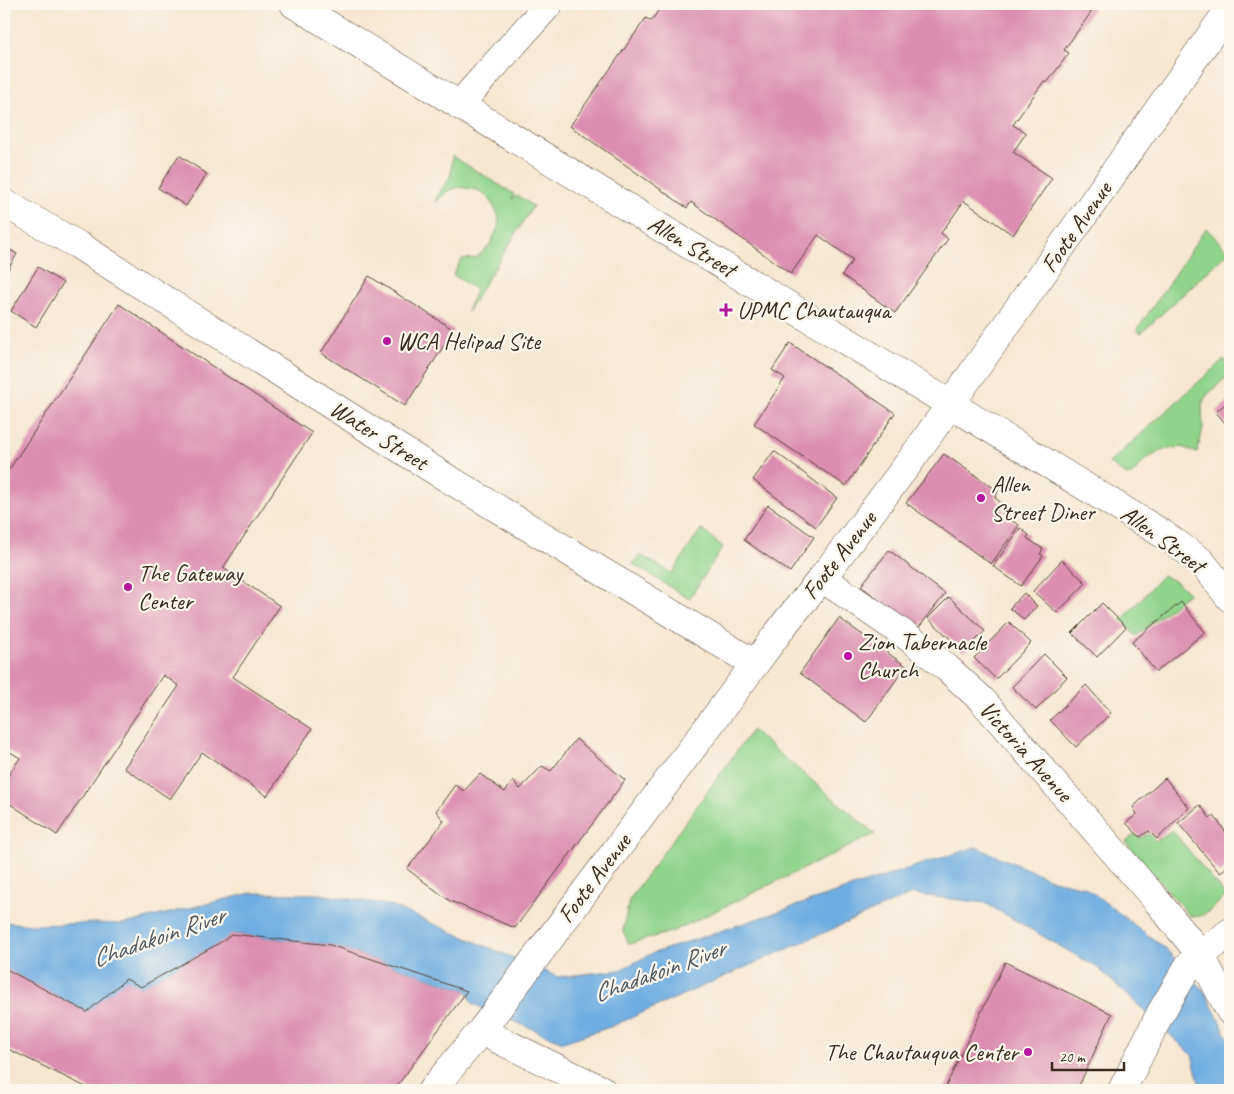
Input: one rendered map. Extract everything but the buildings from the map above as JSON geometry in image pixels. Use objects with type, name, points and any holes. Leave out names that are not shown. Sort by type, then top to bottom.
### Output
[{"type":"street","name":"Allen Street","points":[[294,4],[1163,534],[1201,561],[1230,598]]},
{"type":"street","points":[[459,105],[549,4]]},
{"type":"street","name":"Foote Avenue","points":[[432,1090],[485,1024],[787,621],[911,460],[1230,8]]},
{"type":"street","name":"Water Street","points":[[4,203],[78,245],[437,472],[755,664]]},
{"type":"street","name":"Victoria Avenue","points":[[822,578],[911,639],[982,700],[1157,901],[1195,961],[1230,1011]]},
{"type":"street","points":[[1122,1090],[1152,1029],[1195,961],[1230,932]]},
{"type":"street","points":[[485,1024],[602,1090]]},
{"type":"green space","points":[[452,156],[514,194],[512,199],[518,196],[533,206],[467,312],[476,290],[453,275],[462,259],[476,258],[489,246],[498,228],[499,217],[490,199],[478,190],[460,187],[448,191],[436,202],[436,198],[451,175]]},
{"type":"green space","points":[[1206,228],[1229,252],[1141,333],[1137,330]]},
{"type":"green space","points":[[1224,359],[1230,367],[1230,374],[1207,395],[1202,404],[1203,429],[1197,453],[1182,447],[1163,450],[1146,459],[1133,474],[1127,476],[1109,463]]},
{"type":"green space","points":[[701,529],[723,547],[689,599],[633,564],[640,555],[672,573]]},
{"type":"green space","points":[[1163,575],[1179,584],[1189,593],[1136,636],[1122,620]]},
{"type":"green space","points":[[752,730],[875,834],[674,931],[629,944],[623,931],[629,900]]},
{"type":"green space","points":[[1172,830],[1226,896],[1209,911],[1199,916],[1189,915],[1126,842],[1135,834],[1139,838],[1149,834],[1156,841]]},
{"type":"water","name":"Chadakoin River","points":[[976,847],[1053,880],[1085,887],[1166,949],[1205,992],[1230,1041],[1230,1090],[1201,1090],[1192,1055],[1098,968],[985,903],[912,894],[610,1027],[563,1042],[473,1004],[467,991],[330,945],[232,934],[223,941],[141,987],[87,1012],[4,968],[4,922],[32,925],[124,924],[251,893],[320,894],[389,905],[558,977],[620,970],[651,954]]},
{"type":"place","name":"UPMC Chautauqua","points":[[726,310]]},
{"type":"place","name":"WCA Helipad Site","points":[[387,341]]},
{"type":"place","name":"Allen Street Diner","points":[[981,498]]},
{"type":"place","name":"The Gateway Center","points":[[128,587]]},
{"type":"place","name":"Zion Tabernacle Church","points":[[848,656]]},
{"type":"place","name":"The Chautauqua Center","points":[[1028,1052]]}]
